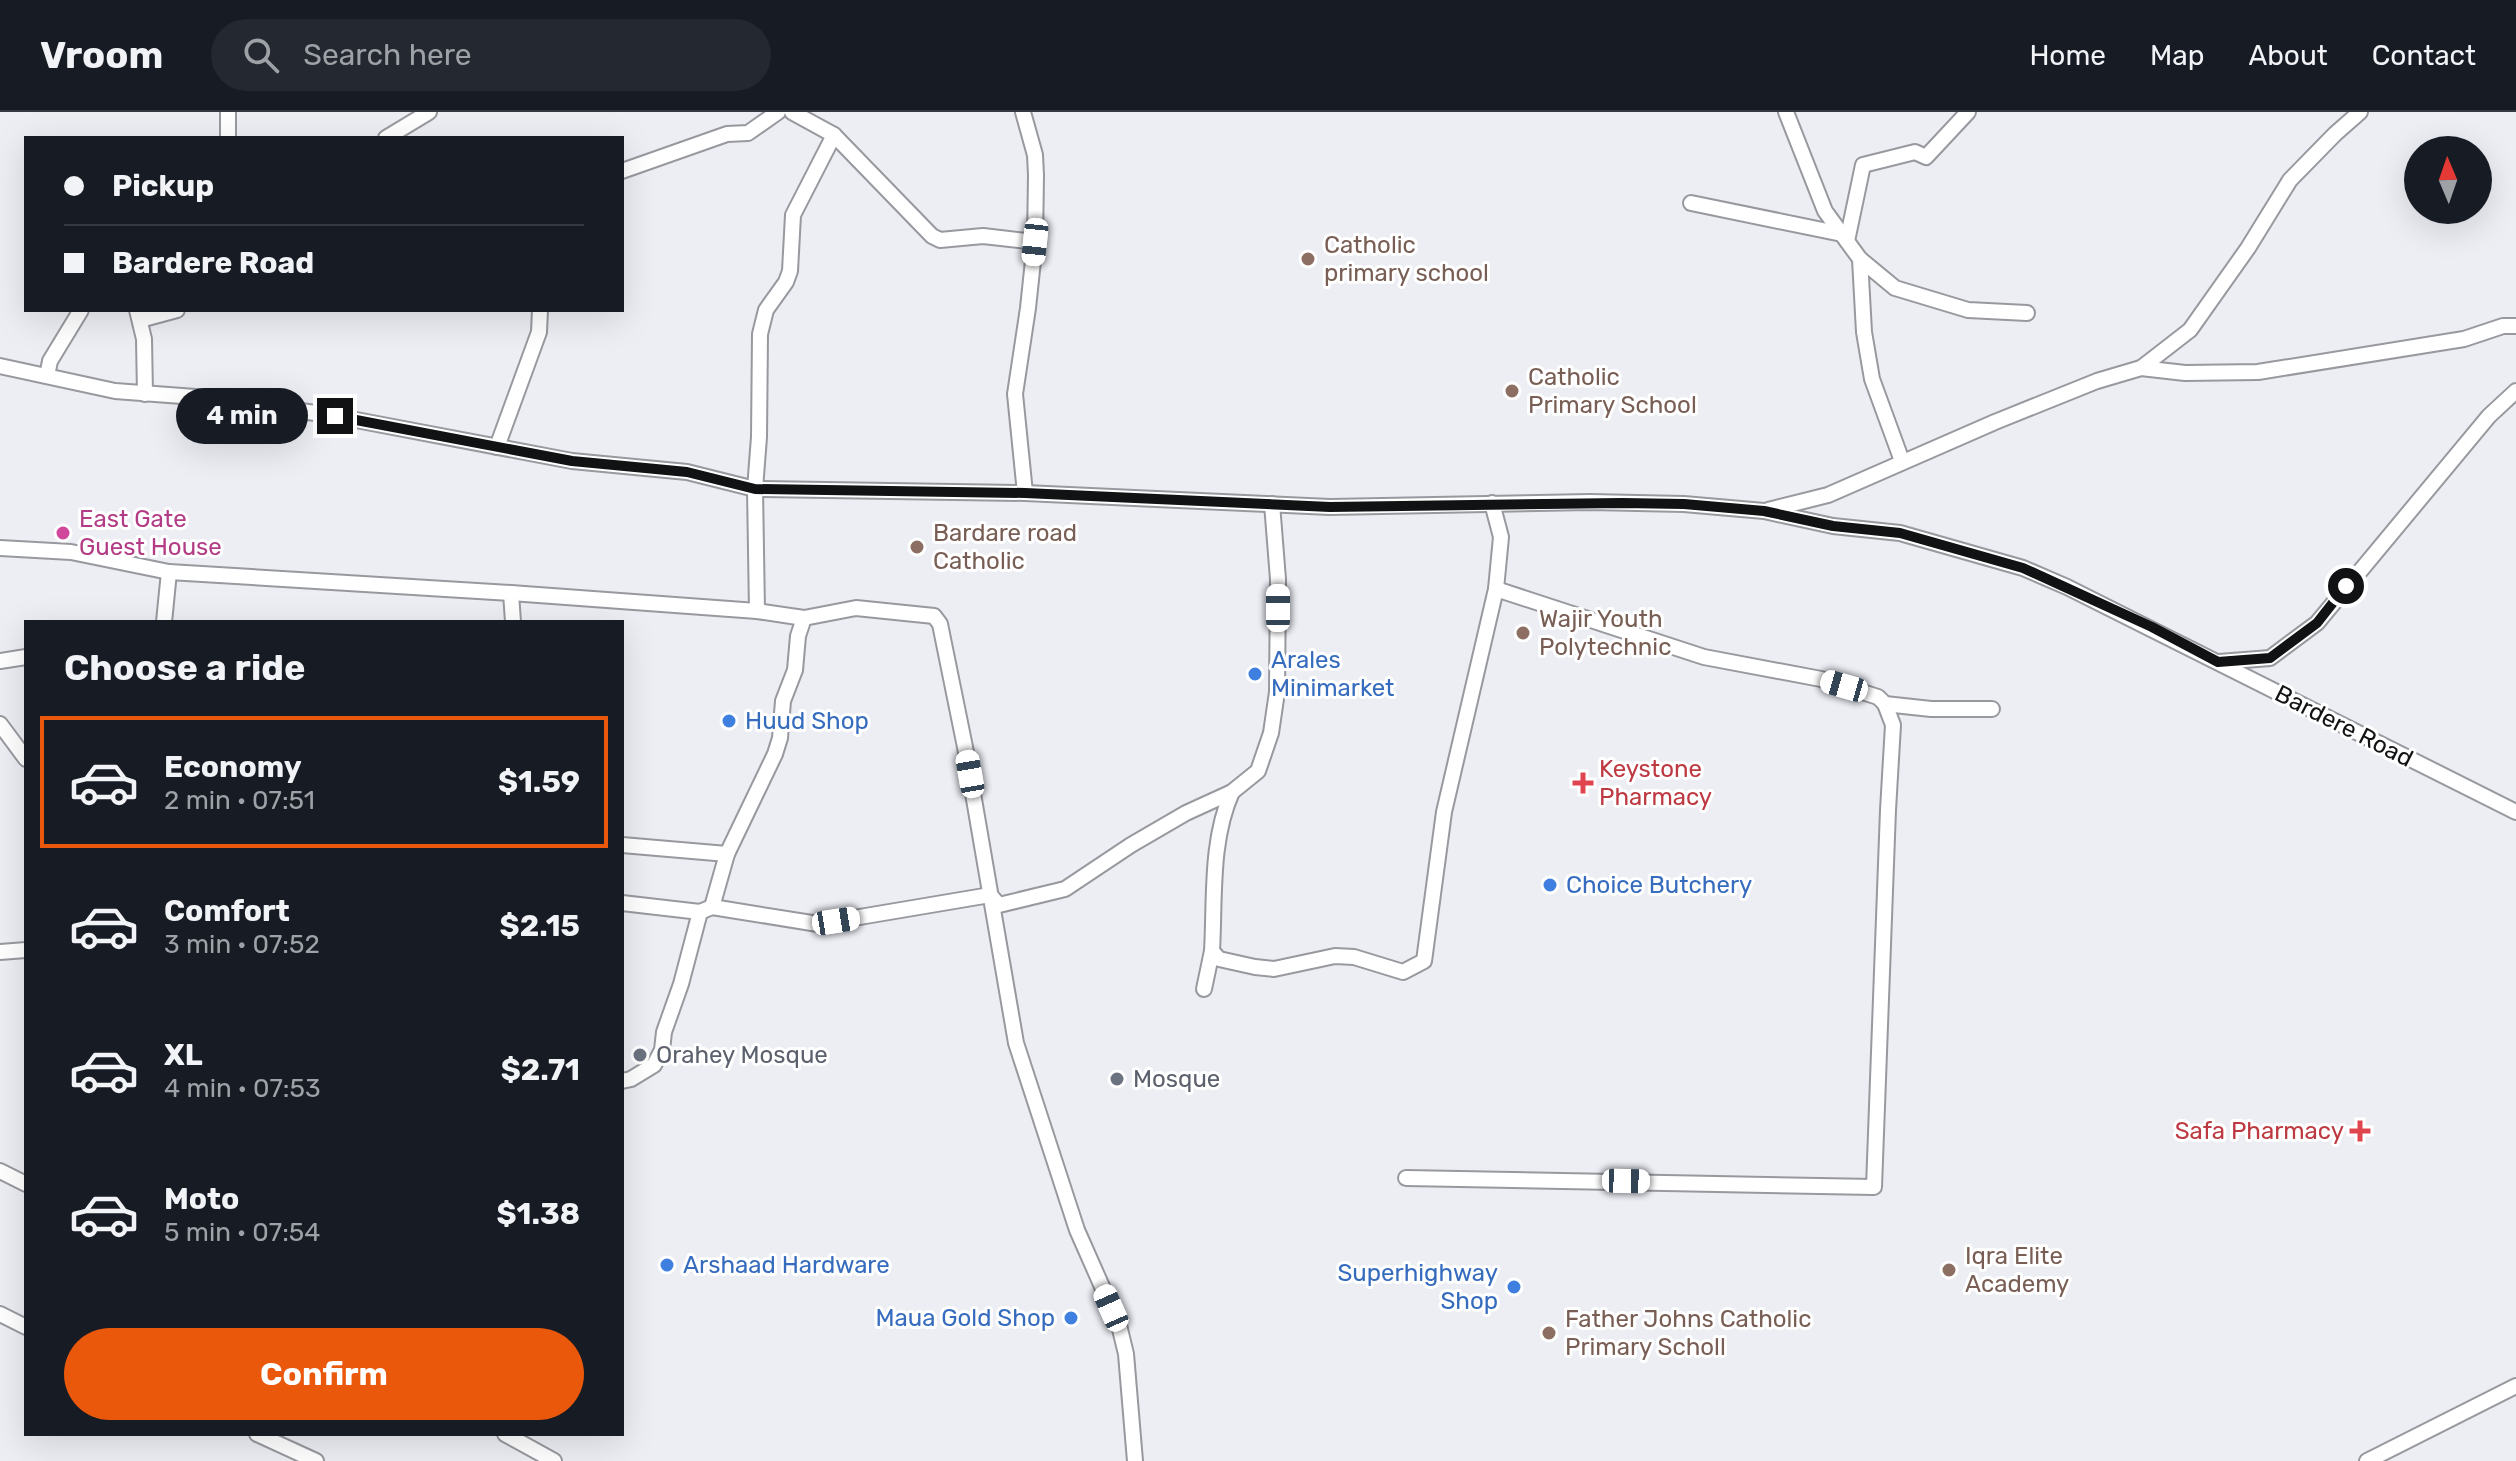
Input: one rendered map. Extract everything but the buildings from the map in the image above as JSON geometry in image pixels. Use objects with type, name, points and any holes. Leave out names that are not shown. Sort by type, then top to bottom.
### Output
[{"type":"street","points":[[228,112],[228,136]]},
{"type":"street","points":[[389,136],[429,112]]},
{"type":"street","points":[[624,170],[727,134],[748,133],[778,112]]},
{"type":"street","points":[[792,112],[834,135],[932,236],[940,240],[983,236],[1035,242]]},
{"type":"street","points":[[1023,112],[1035,155],[1035,242],[1015,394],[1025,493]]},
{"type":"street","points":[[1786,112],[1825,211],[1860,259],[1895,288],[1924,299],[1968,310],[2027,313]]},
{"type":"street","points":[[1844,237],[1863,165],[1915,152],[1926,157],[1968,112]]},
{"type":"street","points":[[1764,511],[1828,495],[1902,461],[2097,381],[2141,368],[2190,330],[2248,248],[2290,180],[2360,112]]},
{"type":"street","points":[[757,611],[755,489],[762,320],[790,271],[796,207],[834,135]]},
{"type":"street","points":[[1691,203],[1844,237]]},
{"type":"street","points":[[1860,259],[1864,332],[1872,379],[1902,461]]},
{"type":"street","points":[[47,376],[50,361],[80,312]]},
{"type":"street","points":[[145,394],[144,339],[138,315],[161,312]]},
{"type":"street","points":[[497,447],[539,332],[540,312]]},
{"type":"street","points":[[2141,368],[2185,373],[2258,372],[2464,339],[2503,326],[2516,326]]},
{"type":"street","name":"Bardere Road","points":[[0,366],[145,394],[222,399],[321,413],[572,461],[687,472],[755,489],[1025,493],[1385,507],[1492,503],[1684,504],[1764,511],[1833,526],[1900,533],[2023,568],[2152,627],[2516,812]]},
{"type":"street","points":[[2218,662],[2270,658],[2317,623],[2489,416],[2516,391]]},
{"type":"street","points":[[1212,951],[1219,959],[1274,969],[1335,956],[1354,957],[1403,972],[1424,961],[1444,812],[1496,589],[1501,537],[1492,503]]},
{"type":"street","points":[[990,895],[999,905],[1065,889],[1153,832],[1232,792],[1258,771],[1271,733],[1277,692],[1278,593],[1272,504]]},
{"type":"street","points":[[0,548],[71,552],[169,572],[511,593],[757,611],[804,618],[856,608],[934,616],[940,624],[965,747],[1016,1043],[1077,1230],[1119,1325],[1126,1354],[1135,1461]]},
{"type":"street","points":[[164,620],[169,572]]},
{"type":"street","points":[[1406,1178],[1874,1187],[1887,825],[1894,748],[1893,725],[1885,704],[1867,692],[1821,679],[1704,657],[1496,589]]},
{"type":"street","points":[[511,593],[513,620]]},
{"type":"street","points":[[624,1081],[654,1065],[662,1050],[664,1032],[727,854],[775,754],[780,738],[783,701],[795,670],[798,636],[804,618]]},
{"type":"street","points":[[0,661],[24,657]]},
{"type":"street","points":[[1885,704],[1931,709],[1992,709]]},
{"type":"street","points":[[0,724],[24,756]]},
{"type":"street","points":[[1204,989],[1212,951],[1216,861],[1223,811],[1232,792]]},
{"type":"street","points":[[624,845],[727,854]]},
{"type":"street","points":[[624,903],[818,924],[990,895]]},
{"type":"street","points":[[0,952],[24,950]]},
{"type":"street","points":[[0,1171],[24,1183]]},
{"type":"street","points":[[0,1314],[24,1326]]},
{"type":"street","points":[[2367,1461],[2516,1386]]},
{"type":"street","points":[[261,1436],[316,1461]]},
{"type":"street","points":[[509,1436],[554,1461]]},
{"type":"place","name":"Catholic primary school","points":[[1308,259]]},
{"type":"place","name":"Catholic Primary School","points":[[1512,391]]},
{"type":"place","name":"East Gate Guest House","points":[[63,533]]},
{"type":"place","name":"Bardare road Catholic","points":[[917,547]]},
{"type":"place","name":"Wajir Youth Polytechnic","points":[[1523,633]]},
{"type":"place","name":"Arales Minimarket","points":[[1255,674]]},
{"type":"place","name":"Huud Shop","points":[[729,721]]},
{"type":"place","name":"Keystone Pharmacy","points":[[1583,783]]},
{"type":"place","name":"Choice Butchery","points":[[1550,885]]},
{"type":"place","name":"Orahey Mosque","points":[[640,1055]]},
{"type":"place","name":"Mosque","points":[[1117,1079]]},
{"type":"place","name":"Safa Pharmacy","points":[[2360,1131]]},
{"type":"place","name":"Arshaad Hardware","points":[[667,1265]]},
{"type":"place","name":"Iqra Elite Academy","points":[[1949,1270]]},
{"type":"place","name":"Superhighway Shop","points":[[1514,1287]]},
{"type":"place","name":"Maua Gold Shop","points":[[1071,1318]]},
{"type":"place","name":"Father Johns Catholic Primary Scholl","points":[[1549,1333]]},
{"type":"route","points":[[335,416],[572,461],[687,472],[755,489],[1025,493],[1330,507],[1590,502],[1684,504],[1764,511],[1833,526],[1900,533],[2023,568],[2152,627],[2218,662],[2270,658],[2317,623],[2346,586]]}]
